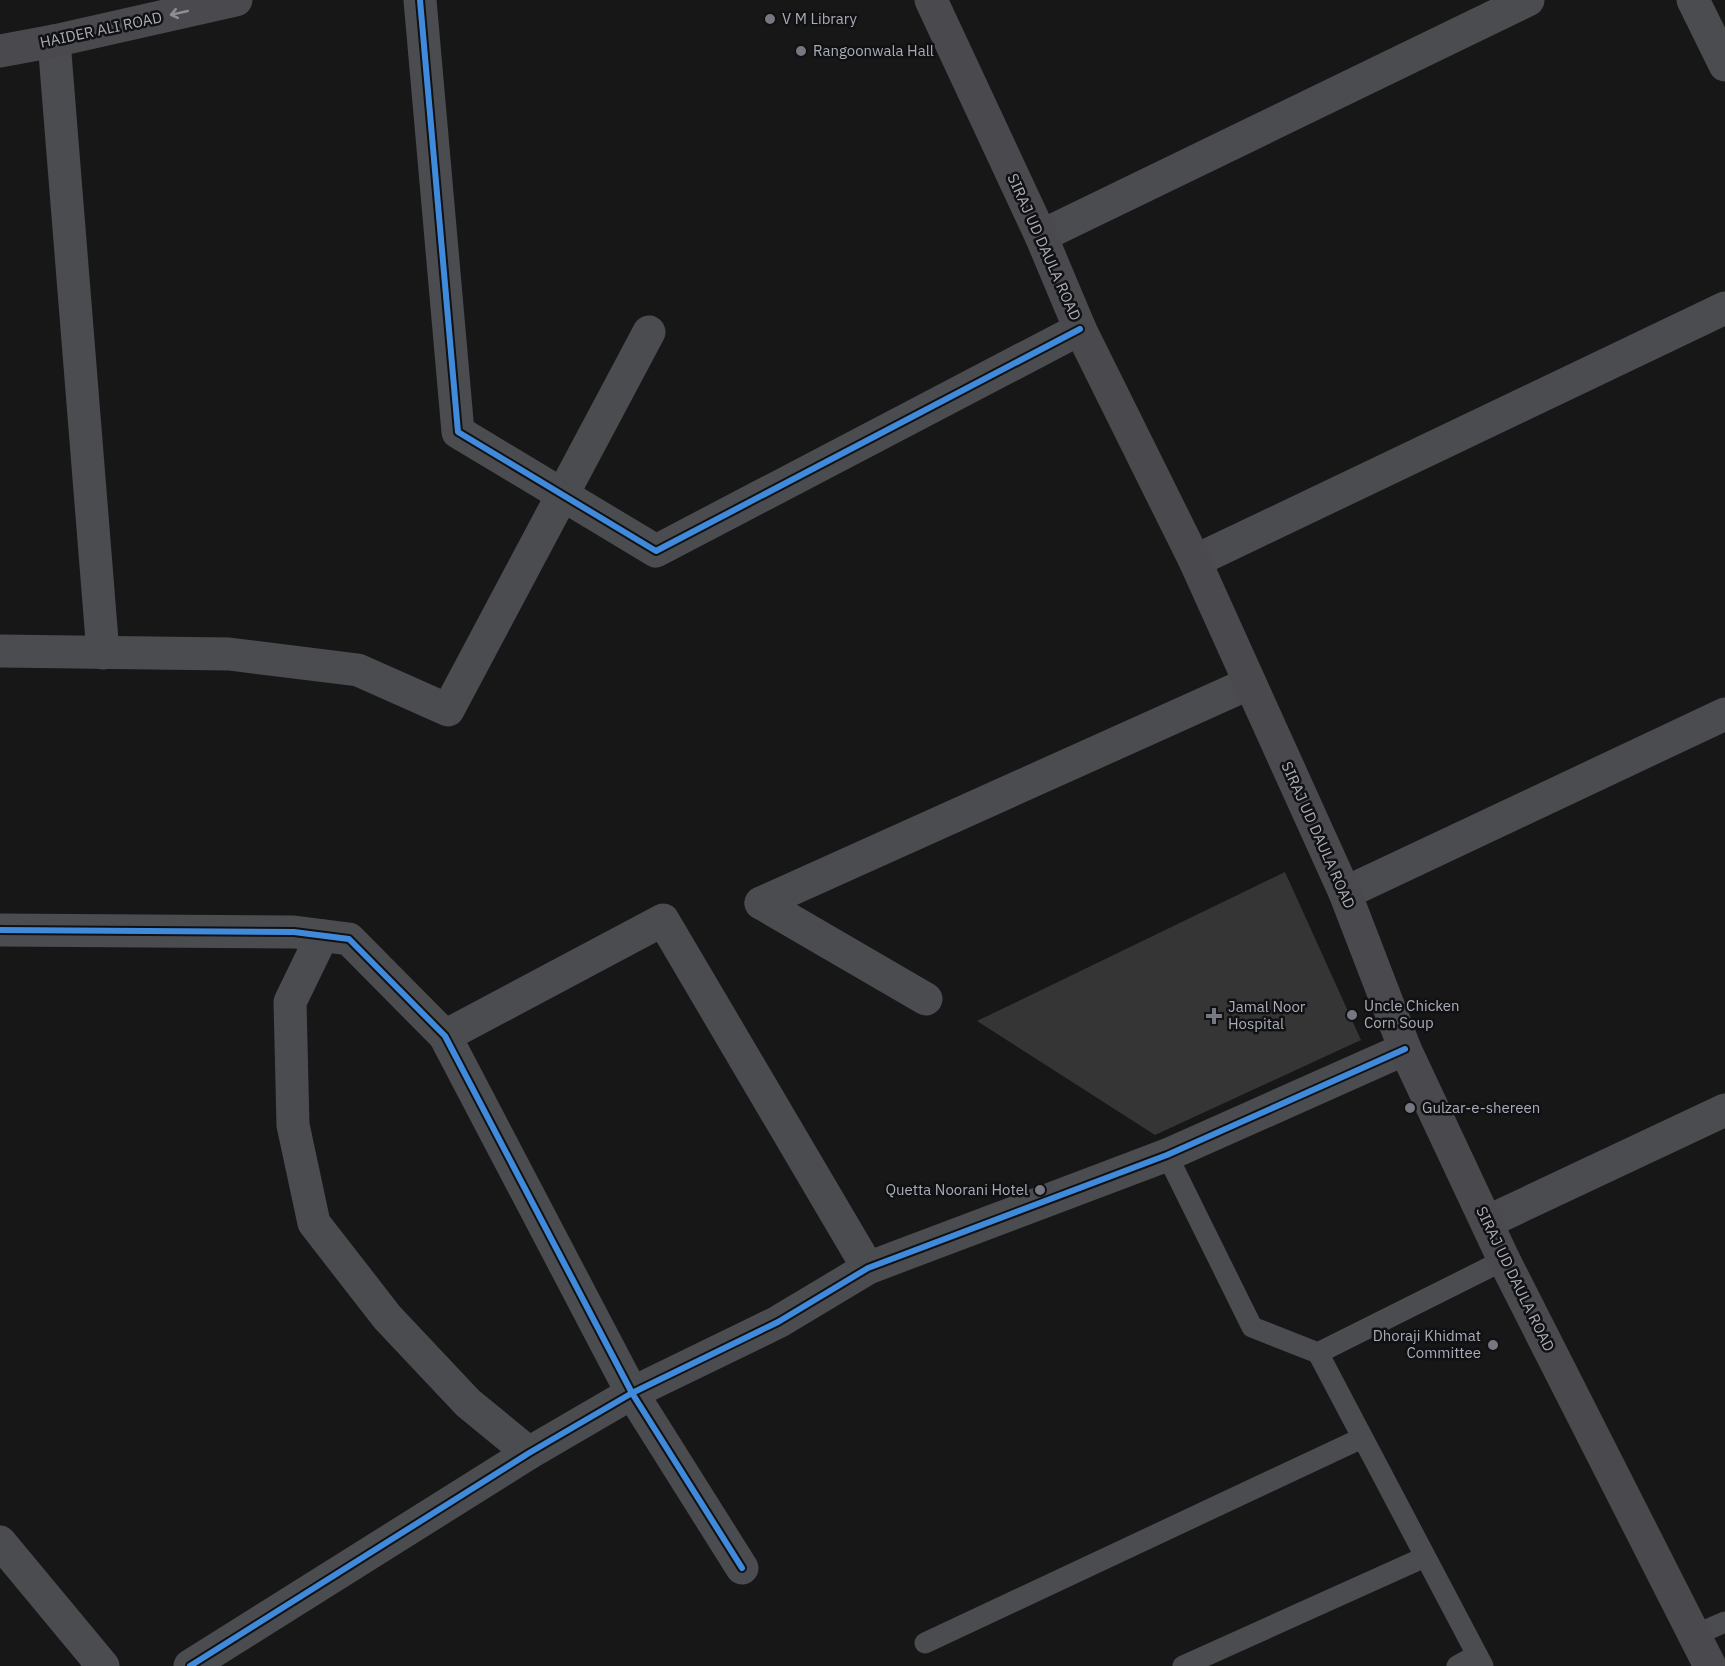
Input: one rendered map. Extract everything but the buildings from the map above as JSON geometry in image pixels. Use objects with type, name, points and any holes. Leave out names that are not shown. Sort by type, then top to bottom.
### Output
[{"type":"main road","name":"HAIDER ALI ROAD","points":[[0,51],[236,0]]},
{"type":"main road","name":"SIRAJ UD DAULA ROAD","points":[[932,0],[1041,236],[1080,329],[1195,561],[1345,893],[1405,1049],[1504,1260],[1710,1666]]},
{"type":"street","points":[[420,0],[458,432],[656,551],[1080,329]]},
{"type":"street","points":[[1041,236],[1528,0]]},
{"type":"street","points":[[1693,0],[1725,65]]},
{"type":"street","points":[[54,41],[103,653]]},
{"type":"street","points":[[1195,561],[1725,308]]},
{"type":"street","points":[[0,651],[229,654],[358,670],[448,710],[649,333]]},
{"type":"street","points":[[926,999],[761,903],[1250,683]]},
{"type":"street","points":[[1345,893],[1725,714]]},
{"type":"street","points":[[445,1036],[663,920],[868,1268]]},
{"type":"street","points":[[0,930],[294,932],[349,939],[445,1036],[632,1393],[742,1568]]},
{"type":"street","points":[[321,936],[290,1002],[293,1125],[314,1223],[387,1317],[468,1403],[529,1454]]},
{"type":"street","points":[[190,1666],[529,1454],[632,1393],[778,1322],[868,1268],[1167,1155],[1405,1049]]},
{"type":"street","points":[[1487,1222],[1725,1110]]},
{"type":"street","points":[[0,1542],[102,1666]]},
{"type":"lane","points":[[1167,1155],[1252,1327],[1318,1353],[1480,1661],[1457,1666]]},
{"type":"lane","points":[[1318,1353],[1504,1260]]},
{"type":"lane","points":[[926,1643],[1362,1438]]},
{"type":"lane","points":[[1183,1666],[1425,1557]]},
{"type":"lane","points":[[1695,1635],[1725,1622]]},
{"type":"cycle path","points":[[420,0],[458,432],[656,551],[1080,329]]},
{"type":"cycle path","points":[[0,930],[294,932],[349,939],[445,1036],[632,1393],[742,1568]]},
{"type":"cycle path","points":[[190,1666],[529,1453],[632,1393],[778,1322],[868,1268],[1167,1155],[1405,1049]]},
{"type":"place","name":"V M Library","points":[[770,19]]},
{"type":"place","name":"Rangoonwala Hall","points":[[801,51]]},
{"type":"place","name":"Uncle Chicken Corn Soup","points":[[1352,1015]]},
{"type":"place","name":"Jamal Noor Hospital","points":[[1214,1016]]},
{"type":"place","name":"Gulzar-e-shereen","points":[[1410,1108]]},
{"type":"place","name":"Quetta Noorani Hotel","points":[[1040,1190]]},
{"type":"place","name":"Dhoraji Khidmat Committee","points":[[1493,1345]]}]
